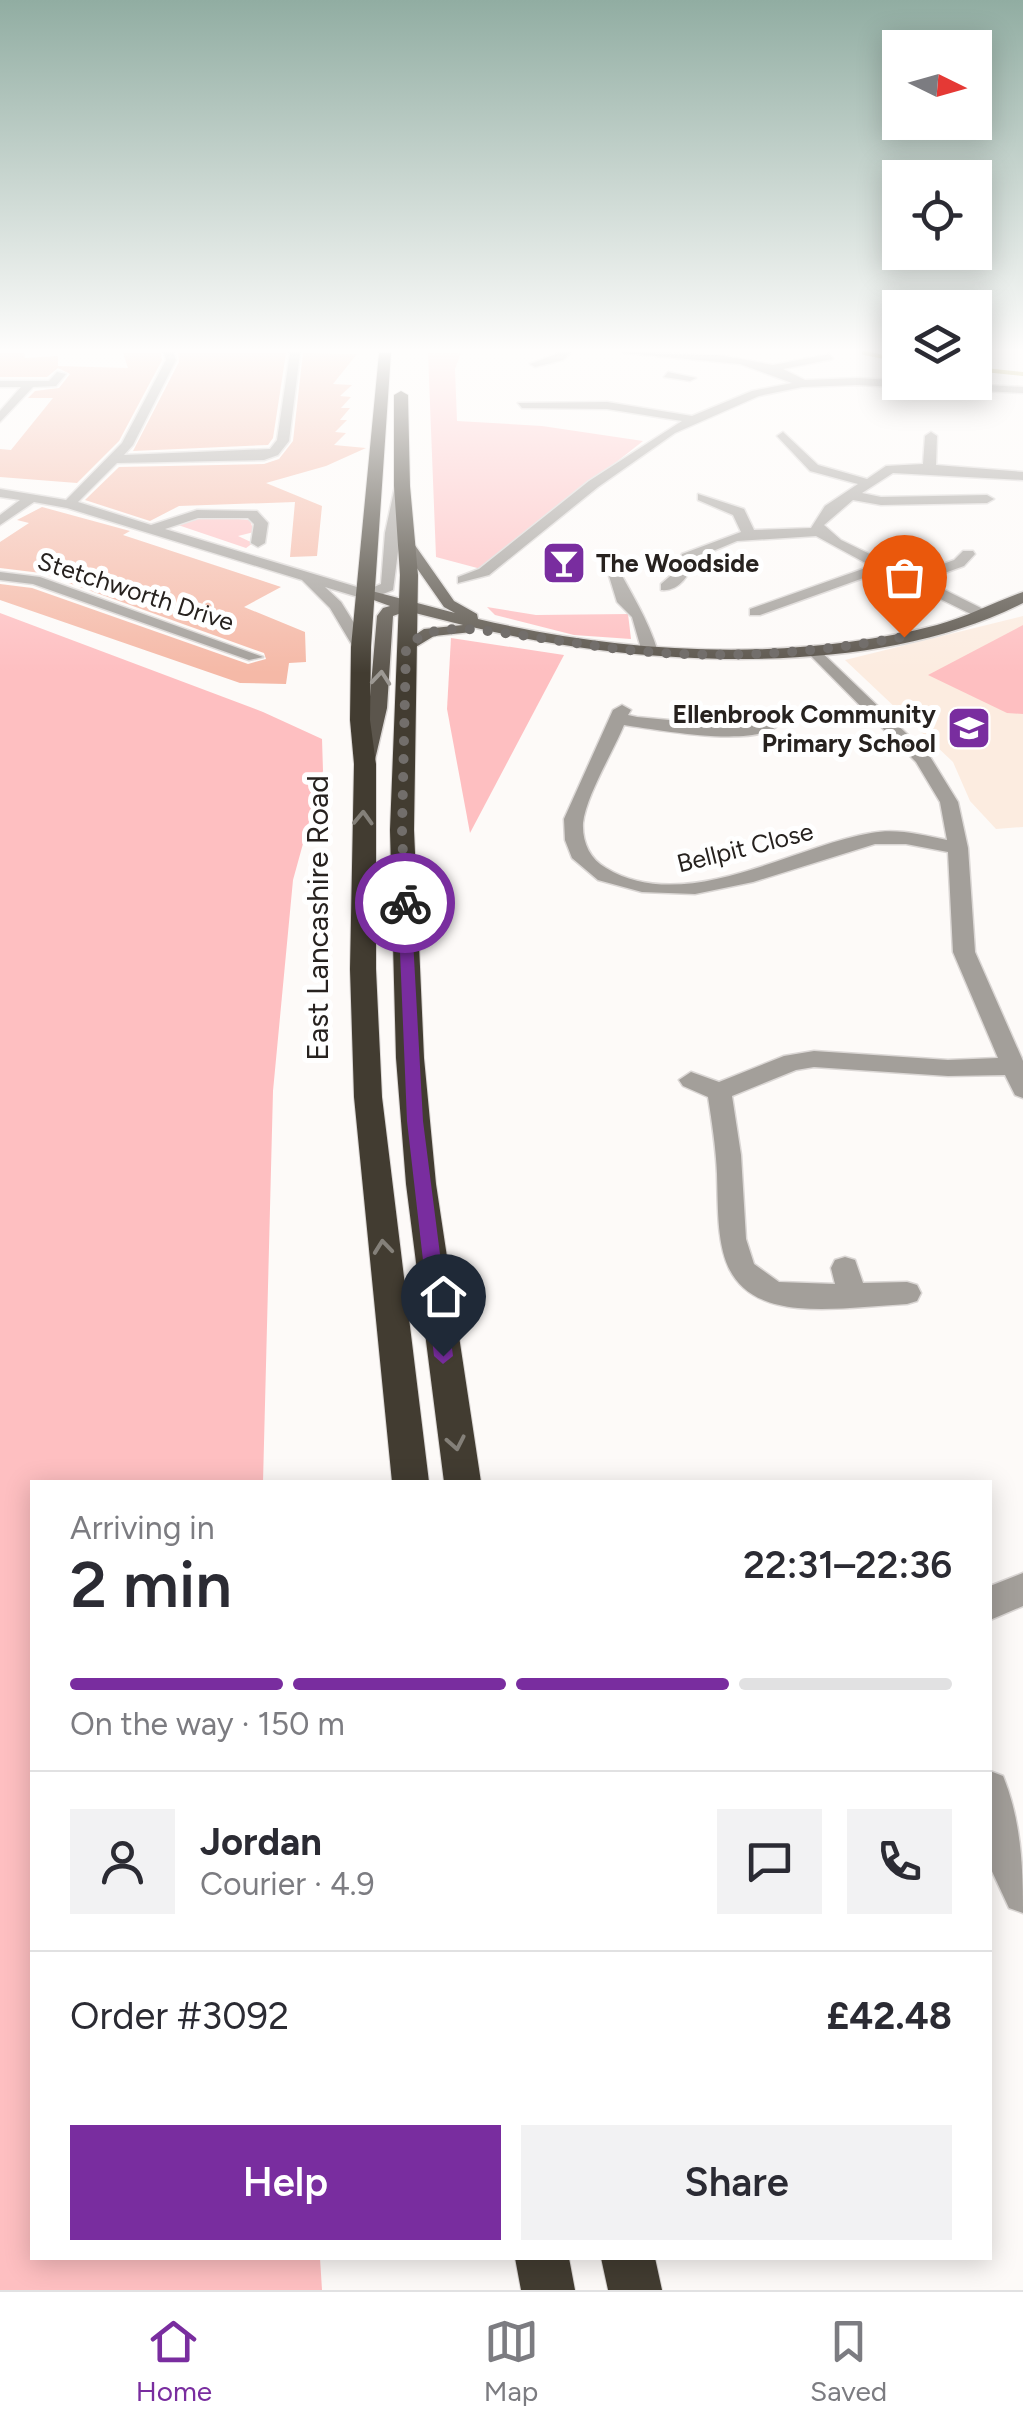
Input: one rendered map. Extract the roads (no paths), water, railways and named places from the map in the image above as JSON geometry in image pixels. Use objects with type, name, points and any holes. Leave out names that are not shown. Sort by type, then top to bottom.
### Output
[{"type":"highway","name":"East Lancashire Road","points":[[376,460],[361,647],[360,720],[365,764],[363,969],[368,1097],[411,1480]]},
{"type":"highway","points":[[402,460],[407,544],[402,830],[410,1058],[421,1184],[463,1480]]},
{"type":"highway","points":[[542,2260],[548,2290]]},
{"type":"highway","points":[[628,2260],[635,2290]]},
{"type":"main road","points":[[407,544],[449,604],[474,618],[521,634]]},
{"type":"main road","points":[[368,595],[521,634]]},
{"type":"main road","points":[[406,648],[419,636],[438,629],[521,634],[650,652],[750,655],[815,651],[904,637],[984,615],[1023,597]]},
{"type":"main road","points":[[365,764],[378,708],[385,616],[388,611],[407,606]]},
{"type":"street","points":[[69,504],[112,460]]},
{"type":"street","points":[[463,580],[484,572],[626,460]]},
{"type":"street","points":[[806,460],[818,470],[867,483]]},
{"type":"street","points":[[929,468],[930,460]]},
{"type":"street","points":[[819,532],[822,516],[890,469],[929,468],[1023,476]]},
{"type":"street","points":[[0,492],[69,504],[368,595],[388,587],[392,533],[402,486]]},
{"type":"street","points":[[850,495],[882,501],[987,499]]},
{"type":"street","points":[[0,521],[33,497]]},
{"type":"street","points":[[703,497],[739,512],[748,533]]},
{"type":"street","points":[[154,528],[197,514],[252,514],[261,523],[258,543]]},
{"type":"street","points":[[666,587],[684,573],[687,557],[718,539],[748,533],[775,536],[819,532],[984,615]]},
{"type":"street","points":[[912,580],[959,562],[968,554]]},
{"type":"street","points":[[301,574],[328,576],[348,572],[368,558]]},
{"type":"street","points":[[610,566],[624,602],[639,614],[650,652]]},
{"type":"street","points":[[756,612],[884,566]]},
{"type":"street","points":[[301,574],[336,605],[361,647]]},
{"type":"street","name":"Stetchworth Drive","points":[[0,576],[36,580],[255,657]]},
{"type":"street","points":[[815,651],[899,732],[938,778],[949,802],[958,848],[964,952],[1023,1089]]},
{"type":"street","name":"Bellpit Close","points":[[771,726],[726,732],[691,731],[620,714],[574,818],[572,837],[582,861],[602,876],[677,892],[718,885],[874,838],[958,848]]},
{"type":"street","points":[[691,1080],[719,1092],[792,1062],[814,1058],[948,1068],[1014,1066]]},
{"type":"street","points":[[719,1092],[729,1152],[728,1219],[738,1264],[752,1282],[784,1296],[848,1281],[907,1292]]},
{"type":"street","points":[[992,1603],[1023,1589]]},
{"type":"street","points":[[992,1799],[1005,1858],[1023,1894]]},
{"type":"place","name":"The Woodside","points":[[564,563]]},
{"type":"place","name":"Ellenbrook Community Primary School","points":[[969,728]]}]
